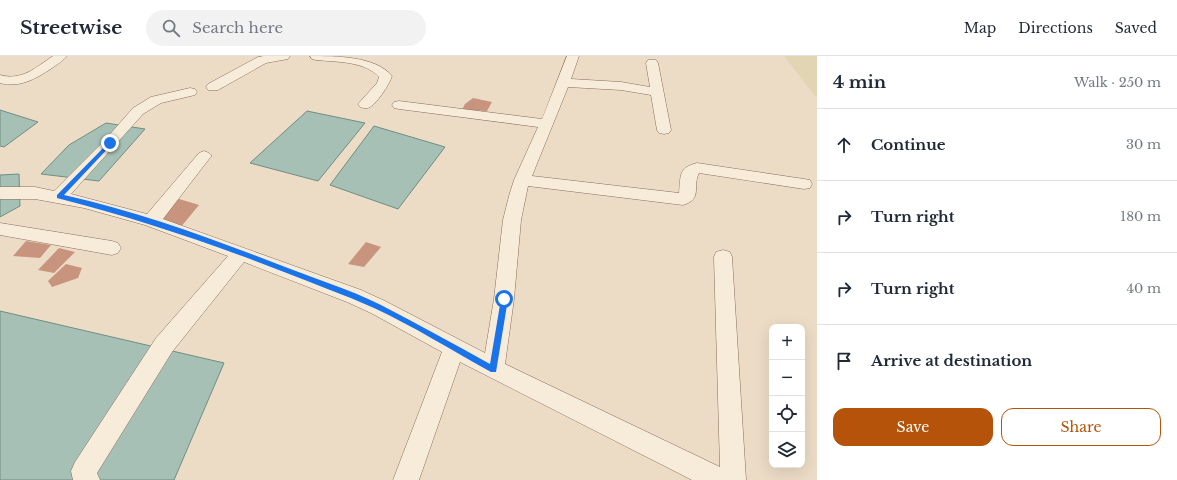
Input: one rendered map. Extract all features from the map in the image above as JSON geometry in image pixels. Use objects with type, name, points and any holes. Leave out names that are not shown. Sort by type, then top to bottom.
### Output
[{"type":"street","points":[[0,79],[14,81],[25,78],[61,56]]},
{"type":"street","points":[[213,87],[258,62],[284,56]]},
{"type":"street","points":[[493,370],[504,299],[512,220],[522,180],[564,83],[572,56]]},
{"type":"street","points":[[325,57],[373,66],[382,70],[386,76],[383,84],[365,104]]},
{"type":"street","points":[[245,58],[258,62]]},
{"type":"street","points":[[652,63],[664,130]]},
{"type":"street","points":[[564,83],[621,86],[657,92]]},
{"type":"street","points":[[60,196],[138,111],[156,100],[190,92]]},
{"type":"street","points":[[399,105],[547,124]]},
{"type":"street","points":[[151,222],[204,156]]},
{"type":"street","points":[[522,180],[683,199],[687,197],[690,171],[697,168],[804,184]]},
{"type":"street","points":[[0,192],[35,193],[60,196],[151,222],[241,253],[378,307],[493,370],[719,480]]},
{"type":"street","points":[[0,229],[112,248]]},
{"type":"street","points":[[87,480],[85,479],[84,471],[147,370],[164,345],[241,253]]},
{"type":"street","points":[[723,257],[733,480]]},
{"type":"street","points":[[406,480],[454,350]]},
{"type":"shaded area","points":[[784,56],[817,56],[817,97],[815,96]]},
{"type":"shaded area","points":[[0,110],[38,122],[4,147],[0,146]]},
{"type":"shaded area","points":[[307,111],[365,123],[318,181],[250,163]]},
{"type":"shaded area","points":[[106,123],[145,129],[99,181],[41,174],[69,145]]},
{"type":"shaded area","points":[[374,126],[445,147],[398,209],[330,185]]},
{"type":"shaded area","points":[[19,174],[20,206],[0,217],[0,175]]},
{"type":"shaded area","points":[[0,311],[224,363],[174,480],[0,480]]},
{"type":"building","points":[[473,98],[492,102],[487,111],[462,110],[465,104]]},
{"type":"building","points":[[176,198],[199,205],[180,228],[157,220]]},
{"type":"building","points":[[26,241],[51,245],[40,258],[13,256]]},
{"type":"building","points":[[366,242],[381,247],[364,267],[348,264]]},
{"type":"building","points":[[59,248],[75,252],[54,273],[38,270]]},
{"type":"building","points":[[66,264],[82,268],[78,278],[52,287],[48,281]]},
{"type":"route","points":[[110,143],[60,196],[151,222],[241,253],[354,296],[378,307],[493,370],[504,299]]}]
